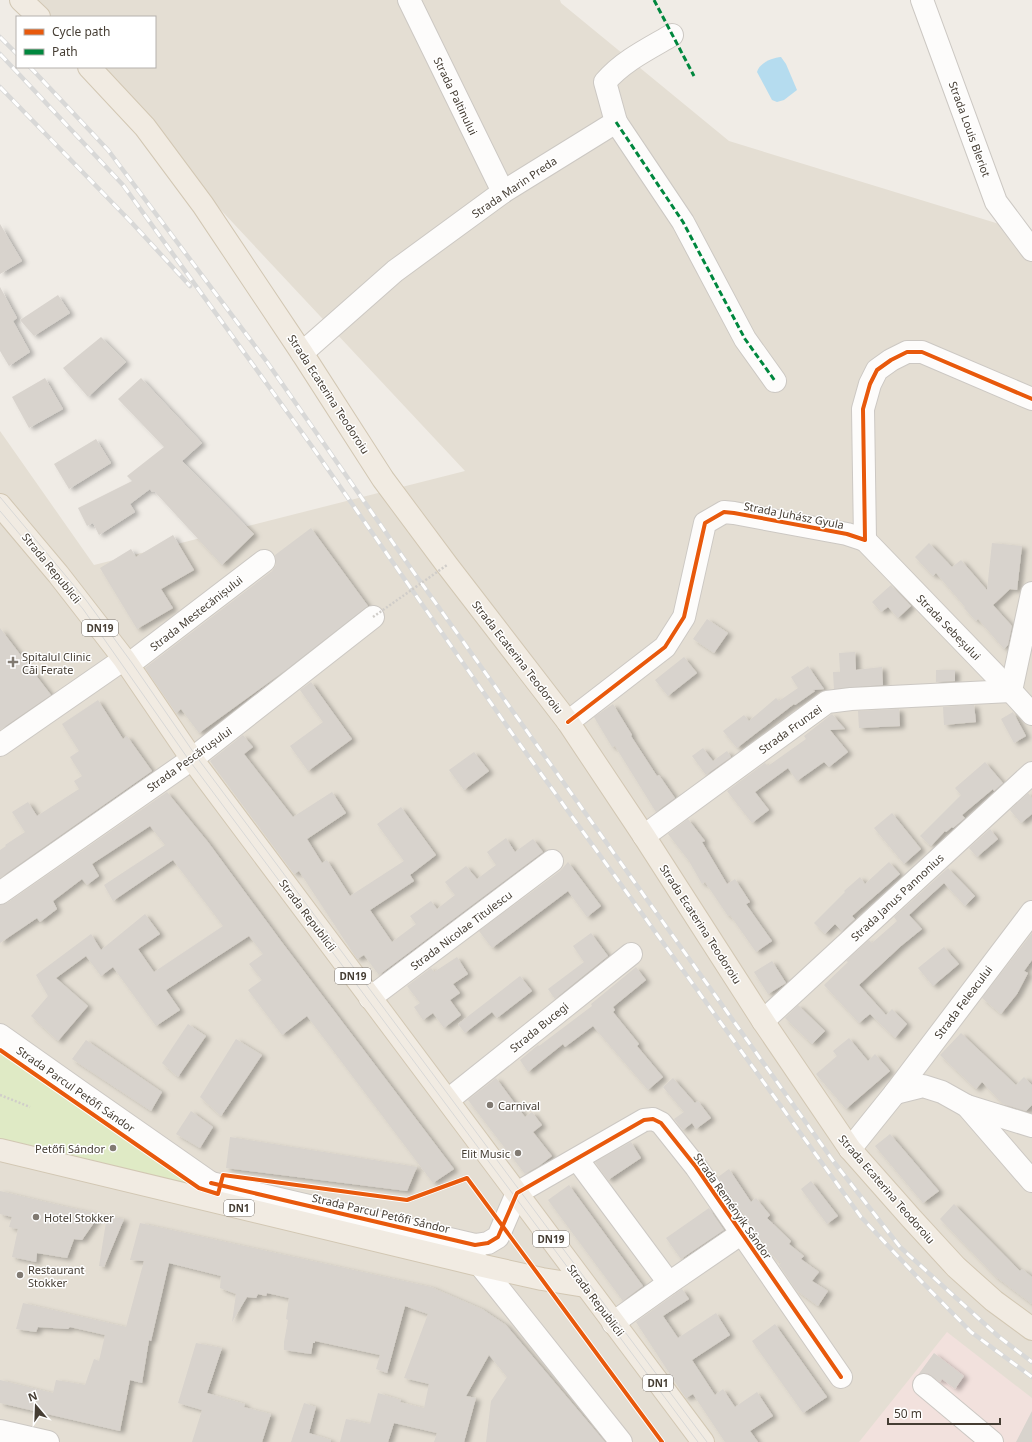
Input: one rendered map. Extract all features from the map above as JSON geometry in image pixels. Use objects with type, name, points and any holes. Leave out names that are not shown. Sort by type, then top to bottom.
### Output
[{"type":"main road","points":[[21,0],[38,16]]},
{"type":"main road","name":"Strada Ecaterina Teodoroiu","points":[[90,68],[145,127],[202,205],[302,353],[383,479],[568,722],[644,836],[763,1021],[850,1149],[910,1218],[956,1267],[994,1301],[1032,1329]]},
{"type":"main road","name":"Strada Republicii","points":[[0,505],[58,574],[126,662],[192,758],[702,1442]]},
{"type":"main road","name":"Strada Parcul Petőfi Sándor","points":[[0,1150],[209,1192],[479,1265],[542,1279],[585,1286]]},
{"type":"street","name":"Strada Paltinului","points":[[409,0],[502,192]]},
{"type":"street","name":"Strada Louis Bleriot","points":[[922,0],[996,202],[1032,250]]},
{"type":"street","points":[[672,35],[627,61],[614,71],[605,82],[616,122],[683,222],[745,339],[775,381]]},
{"type":"street","name":"Strada Marin Preda","points":[[302,353],[396,271],[502,192],[616,122]]},
{"type":"street","points":[[865,540],[863,409],[870,384],[877,370],[890,360],[908,352],[922,352],[1032,399]]},
{"type":"street","name":"Strada Juhász Gyula","points":[[568,722],[666,647],[684,617],[705,523],[724,512],[734,513],[847,534],[865,540]]},
{"type":"street","name":"Strada Sebeșului","points":[[865,540],[1032,714]]},
{"type":"street","name":"Strada Mestecănișului","points":[[0,745],[126,662],[264,561]]},
{"type":"street","points":[[1011,691],[1032,593]]},
{"type":"street","name":"Strada Pescărușului","points":[[0,893],[192,758],[373,617]]},
{"type":"street","name":"Strada Frunzei","points":[[644,836],[827,702],[852,698],[1011,691]]},
{"type":"street","name":"Strada Janus Pannonius","points":[[763,1021],[1032,773]]},
{"type":"street","name":"Strada Nicolae Titulescu","points":[[370,998],[552,861]]},
{"type":"street","name":"Strada Feleacului","points":[[850,1149],[895,1093],[1032,912]]},
{"type":"street","name":"Strada Bucegi","points":[[448,1100],[631,954]]},
{"type":"street","name":"Strada Parcul Petőfi Sándor","points":[[0,1035],[85,1095],[209,1192],[475,1244],[488,1243],[498,1237],[517,1193]]},
{"type":"street","points":[[895,1093],[923,1086],[942,1092],[967,1106],[1032,1126]]},
{"type":"street","points":[[967,1106],[1032,1180]]},
{"type":"street","name":"Strada Reményik Sándor","points":[[517,1193],[577,1160],[644,1120],[653,1119],[661,1123],[696,1167],[841,1377]]},
{"type":"street","points":[[577,1160],[669,1283]]},
{"type":"street","name":"Strada Reményik Sándor","points":[[613,1323],[742,1233]]},
{"type":"street","points":[[460,1241],[620,1442]]},
{"type":"street","points":[[924,1385],[992,1442]]},
{"type":"street","points":[[0,1431],[48,1442]]},
{"type":"path","points":[[373,617],[447,565]]},
{"type":"path","points":[[0,1095],[30,1107]]},
{"type":"shaded area","points":[[24,0],[560,0],[561,3],[729,141],[1032,234],[1032,1442],[0,1442],[0,431],[94,565],[465,471],[88,68],[156,68],[156,16],[39,16]]},
{"type":"shaded area","points":[[947,1332],[1032,1398],[1032,1442],[859,1442]]},
{"type":"green space","points":[[0,1034],[211,1183],[207,1201],[0,1151]]},
{"type":"water","points":[[781,57],[786,64],[797,90],[784,100],[777,102],[772,100],[757,72],[760,66],[766,62],[774,58]]},
{"type":"building","points":[[0,224],[22,261],[0,274]]},
{"type":"building","points":[[0,287],[17,318],[13,321],[30,352],[9,366],[0,351]]},
{"type":"building","points":[[58,295],[70,313],[34,336],[20,320]]},
{"type":"building","points":[[101,337],[126,362],[88,397],[63,368]]},
{"type":"building","points":[[45,378],[63,409],[29,428],[12,397]]},
{"type":"building","points":[[141,378],[202,443],[182,461],[254,534],[222,565],[154,491],[152,492],[150,489],[130,504],[135,512],[99,535],[93,523],[87,526],[78,508],[132,481],[127,476],[164,447],[118,399]]},
{"type":"building","points":[[96,439],[111,463],[69,489],[54,464]]},
{"type":"building","points":[[311,528],[368,606],[286,670],[199,733],[181,709],[176,713],[145,668],[272,571],[276,565],[275,555]]},
{"type":"building","points":[[173,535],[194,570],[161,589],[173,608],[137,629],[100,568],[131,549],[136,557]]},
{"type":"building","points":[[929,543],[952,567],[961,560],[987,590],[992,543],[1022,546],[1017,590],[1010,589],[993,605],[1012,626],[1008,645],[1004,649],[978,619],[976,621],[964,608],[965,607],[936,573],[933,576],[915,557]]},
{"type":"building","points":[[891,585],[911,606],[898,618],[888,607],[881,612],[872,602]]},
{"type":"building","points":[[707,619],[728,633],[714,653],[693,639]]},
{"type":"building","name":"Spitalul Clinic Căi Ferate","points":[[0,628],[51,695],[0,730]]},
{"type":"building","points":[[855,652],[856,670],[882,667],[883,685],[834,689],[833,672],[840,672],[839,653]]},
{"type":"building","points":[[684,657],[697,673],[668,696],[655,680]]},
{"type":"building","points":[[808,666],[824,689],[813,690],[815,691],[795,705],[794,704],[737,748],[723,731],[744,715],[749,721],[776,698],[779,701],[798,688],[791,677]]},
{"type":"building","points":[[936,670],[955,670],[955,681],[936,682]]},
{"type":"building","points":[[311,682],[352,739],[308,771],[290,746],[323,722],[300,690]]},
{"type":"building","points":[[98,700],[123,739],[127,736],[152,771],[0,878],[0,850],[25,832],[12,812],[28,802],[37,816],[79,789],[74,781],[82,776],[70,757],[79,751],[62,724]]},
{"type":"building","points":[[613,704],[632,735],[631,736],[657,776],[659,775],[675,798],[656,812],[615,746],[612,747],[594,717]]},
{"type":"building","points":[[974,705],[976,722],[944,725],[943,707]]},
{"type":"building","points":[[899,709],[900,726],[859,728],[858,711]]},
{"type":"building","points":[[1013,712],[1026,736],[1014,743],[1001,719]]},
{"type":"building","points":[[832,714],[845,729],[830,730],[848,752],[829,767],[824,762],[797,781],[788,768],[755,792],[769,810],[752,823],[727,791],[765,763],[768,766],[806,739],[804,736]]},
{"type":"building","points":[[243,735],[253,747],[244,754],[293,817],[332,792],[346,813],[307,839],[322,863],[327,860],[350,896],[404,861],[377,824],[401,807],[436,855],[410,875],[414,881],[370,910],[392,942],[416,924],[410,916],[431,901],[437,909],[455,895],[445,882],[466,866],[477,879],[496,865],[487,852],[506,838],[515,852],[533,839],[543,852],[379,975],[364,955],[357,959],[299,871],[294,874],[210,761]]},
{"type":"building","points":[[703,748],[713,761],[727,751],[731,757],[706,775],[692,756]]},
{"type":"building","points":[[474,752],[489,771],[464,790],[449,770]]},
{"type":"building","points":[[985,762],[1003,783],[994,791],[993,789],[962,815],[965,818],[953,828],[952,827],[946,832],[945,831],[931,846],[920,836],[961,795],[955,788]]},
{"type":"building","points":[[167,792],[208,842],[454,1169],[433,1183],[307,1016],[282,1035],[248,990],[262,980],[249,964],[263,954],[249,936],[166,990],[180,1010],[156,1026],[113,967],[101,976],[86,956],[56,978],[88,1006],[58,1041],[31,1016],[48,996],[36,975],[91,934],[101,950],[145,914],[160,934],[138,949],[154,972],[223,926],[173,860],[113,901],[104,885],[165,845],[150,826],[92,864],[99,876],[87,885],[82,879],[53,901],[57,909],[40,922],[37,918],[0,943],[0,905],[7,903]]},
{"type":"building","points":[[1028,793],[1032,798],[1032,814],[1021,823],[1010,810]]},
{"type":"building","points":[[892,813],[921,849],[904,864],[874,828]]},
{"type":"building","points":[[688,819],[705,841],[702,842],[727,884],[735,879],[750,902],[746,904],[772,941],[756,952],[730,915],[728,916],[705,882],[702,884],[689,861],[668,834]]},
{"type":"building","points":[[990,829],[998,839],[977,857],[969,848]]},
{"type":"building","points":[[568,862],[601,906],[587,917],[568,891],[492,948],[479,931],[560,871]]},
{"type":"building","points":[[889,862],[900,874],[852,916],[855,919],[842,931],[835,924],[825,934],[814,923],[845,892],[844,891],[860,877],[865,884]]},
{"type":"building","points":[[948,868],[975,896],[965,906],[944,883],[909,915],[922,929],[901,946],[859,985],[886,1015],[892,1009],[907,1024],[895,1038],[870,1014],[859,1023],[824,985],[848,962],[846,961],[869,940],[872,943],[897,921],[894,917]]},
{"type":"building","points":[[591,933],[608,956],[555,999],[548,989],[584,962],[573,946]]},
{"type":"building","points":[[1032,933],[1032,960],[1024,971],[1028,973],[1017,994],[1001,1014],[982,998]]},
{"type":"building","points":[[944,947],[959,964],[933,986],[918,968]]},
{"type":"building","points":[[457,957],[468,974],[453,984],[460,993],[450,1000],[461,1015],[444,1028],[433,1013],[423,1020],[414,1007],[420,1003],[407,986],[431,968],[434,972]]},
{"type":"building","points":[[772,961],[786,983],[768,994],[754,972]]},
{"type":"building","points":[[636,967],[646,980],[613,1007],[615,1010],[613,1012],[639,1044],[637,1046],[663,1077],[648,1090],[593,1026],[565,1047],[563,1044],[528,1072],[520,1060],[538,1045],[539,1046],[592,1006],[591,1004]]},
{"type":"building","points":[[520,976],[532,991],[497,1018],[492,1012],[465,1033],[458,1024]]},
{"type":"building","points":[[798,1005],[825,1031],[812,1044],[785,1018]]},
{"type":"building","points":[[188,1024],[206,1036],[178,1077],[162,1063]]},
{"type":"building","points":[[961,1033],[1016,1085],[1024,1077],[1032,1085],[1032,1105],[1026,1111],[1003,1104],[982,1082],[976,1089],[940,1055]]},
{"type":"building","points":[[849,1038],[868,1061],[875,1054],[890,1071],[846,1109],[816,1074],[837,1056],[833,1051]]},
{"type":"building","points":[[236,1039],[262,1055],[221,1116],[200,1097]]},
{"type":"building","points":[[86,1040],[162,1092],[151,1111],[72,1059]]},
{"type":"building","points":[[496,1078],[525,1117],[532,1112],[542,1125],[533,1132],[552,1156],[525,1174],[468,1100]]},
{"type":"building","points":[[673,1078],[695,1103],[698,1101],[711,1118],[696,1129],[692,1123],[683,1130],[674,1119],[684,1112],[663,1087]]},
{"type":"building","points":[[191,1111],[213,1127],[200,1148],[176,1134]]},
{"type":"building","points":[[890,1134],[939,1191],[923,1203],[875,1146]]},
{"type":"building","points":[[230,1137],[417,1167],[407,1191],[226,1168]]},
{"type":"building","points":[[631,1142],[641,1158],[608,1180],[595,1162]]},
{"type":"building","points":[[729,1169],[751,1202],[756,1198],[770,1215],[767,1218],[791,1241],[789,1244],[804,1256],[801,1259],[819,1272],[812,1281],[828,1291],[818,1306],[796,1290],[779,1265],[781,1263],[771,1254],[718,1177]]},
{"type":"building","points":[[811,1181],[838,1216],[827,1224],[801,1189]]},
{"type":"building","points":[[569,1185],[643,1286],[623,1301],[548,1200]]},
{"type":"building","points":[[0,1191],[100,1214],[82,1240],[74,1239],[67,1258],[37,1253],[36,1262],[12,1257],[18,1229],[9,1227],[12,1217],[0,1214]]},
{"type":"building","points":[[954,1204],[1020,1271],[1022,1269],[1032,1277],[1032,1304],[995,1276],[940,1219]]},
{"type":"building","points":[[709,1208],[724,1230],[681,1259],[666,1238]]},
{"type":"building","points":[[107,1216],[124,1219],[104,1267],[99,1266]]},
{"type":"building","points":[[140,1223],[431,1287],[482,1309],[506,1325],[605,1442],[486,1442],[491,1401],[507,1377],[489,1355],[466,1396],[476,1398],[464,1442],[434,1442],[437,1433],[394,1423],[388,1442],[340,1442],[346,1419],[370,1424],[378,1393],[401,1400],[400,1402],[424,1408],[429,1384],[404,1378],[428,1314],[405,1306],[387,1373],[376,1369],[380,1355],[315,1341],[315,1343],[313,1343],[311,1354],[284,1350],[289,1298],[267,1293],[266,1296],[258,1294],[256,1298],[247,1297],[232,1322],[236,1294],[220,1288],[221,1276],[169,1263],[151,1341],[149,1340],[142,1383],[130,1380],[120,1431],[0,1403],[0,1380],[53,1393],[56,1380],[85,1385],[94,1359],[99,1361],[105,1335],[70,1327],[68,1329],[38,1327],[36,1332],[16,1329],[23,1303],[126,1327],[144,1261],[130,1260]]},
{"type":"building","points":[[682,1289],[689,1299],[663,1316],[678,1338],[716,1313],[730,1335],[692,1360],[715,1395],[723,1389],[735,1407],[757,1392],[773,1416],[750,1431],[758,1442],[725,1442],[693,1394],[686,1398],[683,1394],[636,1322]]},
{"type":"building","points":[[775,1324],[827,1397],[803,1413],[752,1341]]},
{"type":"building","points":[[196,1343],[222,1348],[207,1393],[245,1404],[244,1407],[271,1414],[262,1442],[192,1442],[202,1410],[178,1403]]},
{"type":"building","points":[[934,1353],[964,1376],[955,1389],[942,1379],[940,1382],[927,1373],[918,1375]]},
{"type":"building","points":[[304,1403],[316,1407],[309,1433],[331,1440],[331,1442],[291,1442]]},
{"type":"building","points":[[1032,1411],[1032,1442],[1016,1442]]},
{"type":"tram line","points":[[0,497],[86,600],[132,663],[196,756],[707,1442]]},
{"type":"tram line","points":[[0,511],[83,609],[189,760],[698,1442]]},
{"type":"railway","points":[[0,37],[16,53]]},
{"type":"railway","points":[[0,54],[123,185],[311,445],[516,739],[861,1217],[971,1332],[1032,1377]]},
{"type":"railway","points":[[31,68],[108,150],[267,362],[405,560],[834,1162],[900,1247],[998,1336],[1032,1362]]},
{"type":"railway","points":[[0,87],[132,223],[190,286]]},
{"type":"marked path","points":[[654,0],[694,76]]},
{"type":"marked path","points":[[616,122],[683,222],[745,339],[775,381]]},
{"type":"cycle path","points":[[568,722],[665,647],[684,617],[705,523],[724,512],[734,513],[847,534],[865,540],[863,409],[870,384],[877,370],[891,360],[907,352],[922,352],[1032,399]]},
{"type":"cycle path","points":[[0,1050],[199,1188],[218,1194],[223,1175],[407,1200],[467,1178],[662,1442]]},
{"type":"cycle path","points":[[211,1183],[475,1245],[488,1243],[498,1237],[517,1193],[644,1120],[653,1119],[661,1123],[696,1167],[841,1377]]},
{"type":"place","name":"Spitalul Clinic Căi Ferate","points":[[13,662]]},
{"type":"place","name":"Carnival","points":[[490,1105]]},
{"type":"place","name":"Petőfi Sándor","points":[[113,1148]]},
{"type":"place","name":"Elit Music","points":[[518,1153]]},
{"type":"place","name":"Hotel Stokker","points":[[36,1217]]},
{"type":"place","name":"Restaurant Stokker","points":[[20,1275]]}]
